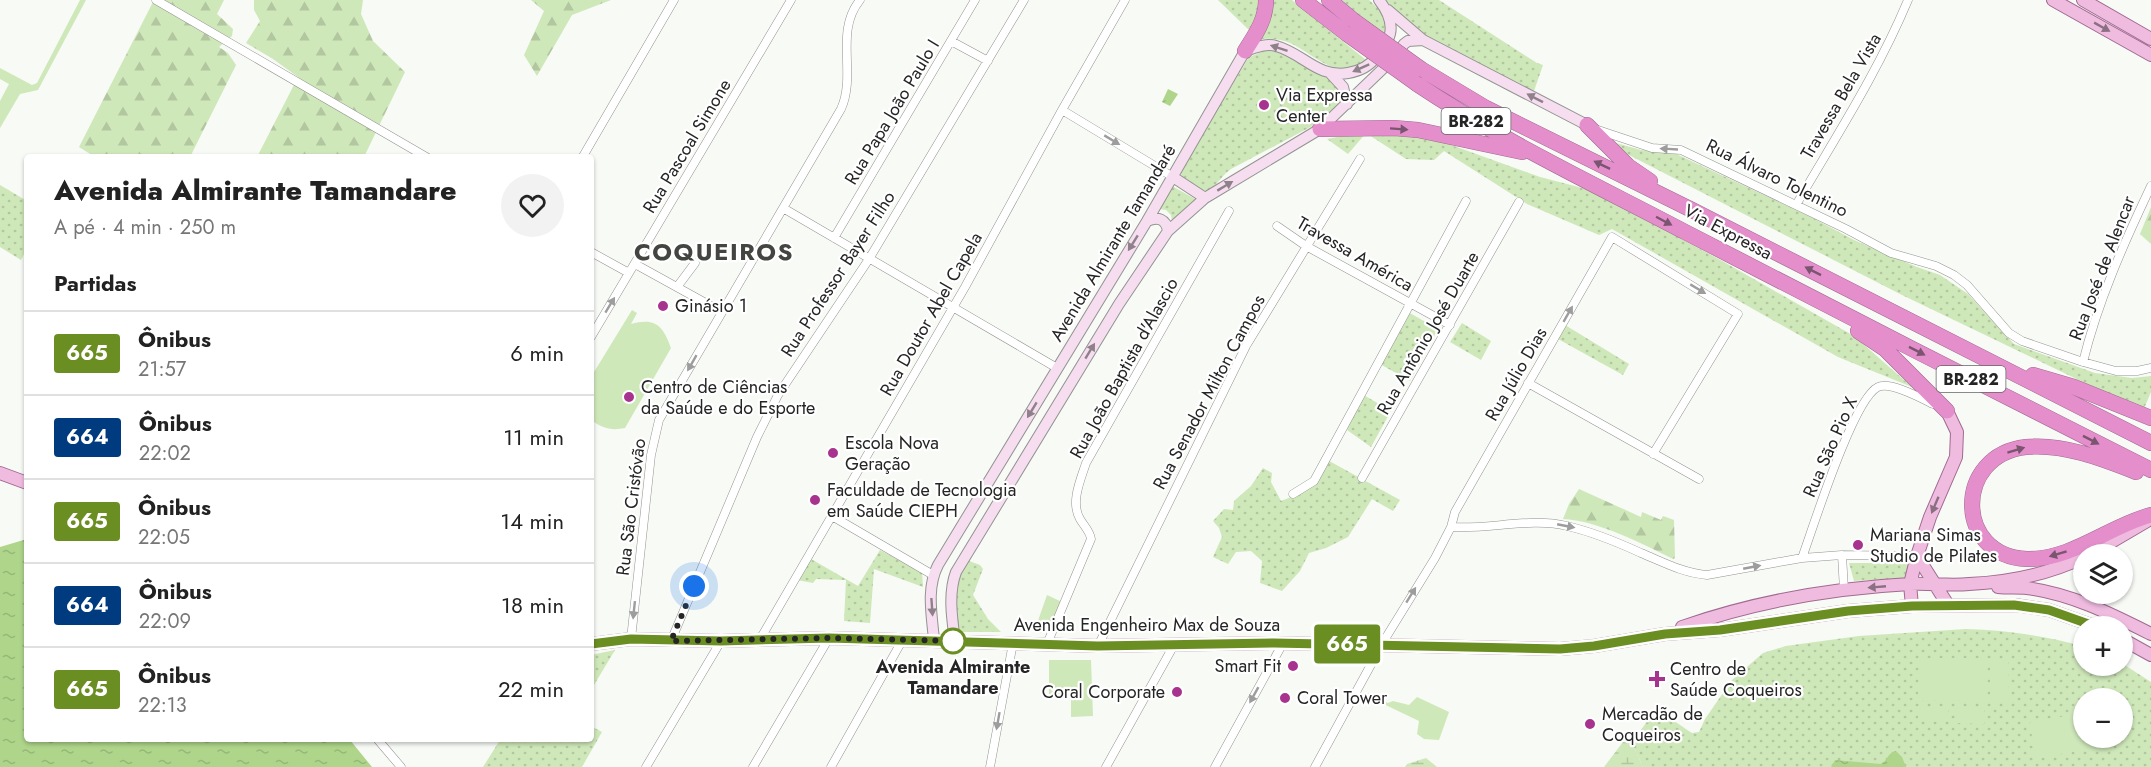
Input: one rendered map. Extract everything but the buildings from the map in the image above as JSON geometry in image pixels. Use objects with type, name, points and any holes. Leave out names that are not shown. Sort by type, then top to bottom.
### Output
[{"type":"highway","points":[[1245,51],[1262,23],[1266,0]]},
{"type":"highway","name":"Via Expressa","points":[[1303,0],[1347,34],[1419,76],[1692,210],[2151,443]]},
{"type":"highway","name":"Via Expressa","points":[[1329,0],[1470,118],[1790,287],[2151,471]]},
{"type":"highway","points":[[1587,125],[1628,166],[1692,210]]},
{"type":"highway","points":[[1320,129],[1418,130],[1537,155]]},
{"type":"highway","points":[[1790,287],[1885,349],[1947,411]]},
{"type":"highway","points":[[1996,363],[2074,387],[2151,417]]},
{"type":"highway","points":[[2151,477],[2072,452],[2027,446],[2013,449],[1985,467],[1976,481],[1971,502],[1974,521],[1980,535],[1990,545],[2015,558],[2028,559],[2062,553],[2118,527],[2151,517]]},
{"type":"main road","points":[[2053,0],[2151,55]]},
{"type":"main road","points":[[2083,0],[2151,39]]},
{"type":"main road","points":[[1331,74],[1354,72],[1371,63],[1389,37],[1391,24],[1382,4]]},
{"type":"main road","name":"Rua Álvaro Tolentino","points":[[1382,4],[1423,40],[1587,125]]},
{"type":"main road","name":"Avenida Almirante Tamandaré","points":[[955,641],[952,581],[957,569],[1119,304],[1168,231],[1205,198],[1320,129],[1393,59],[1404,44],[1408,41],[1423,40]]},
{"type":"main road","points":[[1245,51],[1267,45],[1284,49],[1331,74],[1343,87],[1347,104]]},
{"type":"main road","name":"Avenida Almirante Tamandaré","points":[[934,640],[931,597],[933,575],[1173,177],[1245,51]]},
{"type":"main road","points":[[1173,177],[1205,198]]},
{"type":"main road","points":[[1147,220],[1161,219],[1167,224],[1168,231]]},
{"type":"main road","points":[[1912,606],[1910,584],[1917,556],[1930,517],[1956,457],[1957,432],[1947,411]]},
{"type":"main road","points":[[0,473],[24,482]]},
{"type":"main road","points":[[2107,544],[2151,517]]},
{"type":"main road","points":[[1917,556],[1948,604]]},
{"type":"main road","name":"Avenida Engenheiro Max de Souza","points":[[1665,634],[1720,616],[1844,590],[1910,584],[1967,585],[2038,575],[2073,561]]},
{"type":"main road","points":[[933,575],[952,581]]},
{"type":"main road","points":[[1967,585],[2024,588],[2075,599],[2102,609],[2151,634]]},
{"type":"main road","name":"Avenida Engenheiro Max de Souza","points":[[594,644],[631,639],[759,641],[829,638],[1098,646],[1283,644],[1516,650],[1594,646],[1665,634],[1720,630],[1848,611],[1912,606],[2014,605],[2049,610],[2073,618]]},
{"type":"main road","points":[[2133,645],[2151,655]]},
{"type":"street","points":[[156,0],[420,154]]},
{"type":"street","points":[[584,154],[674,0]]},
{"type":"street","name":"Rua Pascoal Simone","points":[[594,332],[791,0]]},
{"type":"street","name":"Rua São Cristóvão","points":[[631,639],[654,433],[665,409],[846,99],[848,87],[846,37],[853,12],[860,0]]},
{"type":"street","name":"Rua Papa João Paulo I","points":[[834,238],[975,0]]},
{"type":"street","name":"Rua Professor Bayer Filho","points":[[671,641],[769,411],[784,384],[869,259],[1024,0]]},
{"type":"street","name":"Rua Doutor Abel Capela","points":[[759,641],[953,308],[1125,0]]},
{"type":"street","name":"Travessa Bela Vista","points":[[1796,205],[1875,69],[1908,0]]},
{"type":"street","points":[[951,40],[988,61]]},
{"type":"street","points":[[1062,110],[1173,177]]},
{"type":"street","name":"Rua Álvaro Tolentino","points":[[1587,125],[1638,145],[1681,150],[1891,253],[1936,266],[1967,285],[2009,333],[2022,341],[2083,362],[2116,370],[2137,371],[2151,368]]},
{"type":"street","name":"Rua Senador Milton Campos","points":[[1098,646],[1241,356],[1360,159]]},
{"type":"street","name":"Rua José de Alencar","points":[[2083,362],[2099,308],[2128,235],[2151,186]]},
{"type":"street","points":[[1293,494],[1314,481],[1466,201]]},
{"type":"street","name":"Rua Antônio José Duarte","points":[[1362,478],[1519,202]]},
{"type":"street","points":[[783,208],[1057,368]]},
{"type":"street","name":"Rua João Baptista d'Alascio","points":[[1047,644],[1091,539],[1090,532],[1080,519],[1076,507],[1086,463],[1229,211]]},
{"type":"street","name":"Travessa América","points":[[1277,226],[1306,246],[1450,325]]},
{"type":"street","name":"Rua Júlio Dias","points":[[1315,767],[1381,645],[1435,558],[1451,526],[1455,512],[1612,237],[1738,314],[1653,454]]},
{"type":"street","points":[[594,254],[629,273]]},
{"type":"street","points":[[677,287],[695,263]]},
{"type":"street","points":[[635,264],[722,312]]},
{"type":"street","points":[[1528,383],[1699,479]]},
{"type":"street","name":"Rua São Pio X","points":[[1802,558],[1843,447],[1857,415],[1871,393],[1877,387],[1886,385],[1917,396],[1947,411]]},
{"type":"street","points":[[832,516],[933,575]]},
{"type":"street","points":[[1451,526],[1466,528],[1564,525],[1610,540],[1691,573],[1707,575],[1802,558],[1842,555],[1917,556]]},
{"type":"street","points":[[1842,555],[1844,590]]},
{"type":"street","points":[[753,767],[829,638]]},
{"type":"street","points":[[831,767],[903,639]]},
{"type":"street","points":[[646,767],[721,641]]},
{"type":"street","points":[[990,767],[1012,643]]},
{"type":"street","points":[[1215,767],[1283,644]]},
{"type":"street","points":[[1106,767],[1174,645]]},
{"type":"street","points":[[385,743],[401,767]]},
{"type":"green space","points":[[80,0],[86,0],[38,90],[20,94],[0,128],[0,101],[9,84],[0,79],[0,68],[32,85],[37,83]]},
{"type":"green space","points":[[154,0],[224,0],[217,14],[233,29],[232,36],[219,47],[228,53],[236,65],[192,154],[90,154],[79,147]]},
{"type":"green space","points":[[254,0],[363,0],[361,14],[373,41],[405,72],[365,154],[259,154],[298,77],[246,43],[260,21],[254,10]]},
{"type":"green space","points":[[531,0],[611,0],[572,15],[537,76],[524,55],[544,11]]},
{"type":"green space","points":[[1218,0],[1263,0],[1252,33]]},
{"type":"green space","points":[[1274,0],[1292,0],[1366,60],[1357,67],[1347,70],[1337,69],[1287,42],[1261,39]]},
{"type":"green space","points":[[1341,0],[1369,0],[1383,15],[1386,36]]},
{"type":"green space","points":[[1385,0],[1439,0],[1543,65],[1534,91],[1420,33]]},
{"type":"green space","points":[[1267,50],[1282,52],[1336,83],[1343,100],[1340,106],[1318,123],[1231,169],[1209,191],[1183,179],[1180,171],[1249,57]]},
{"type":"green space","points":[[1367,131],[1429,137],[1540,177],[1594,191],[1854,336],[1912,387],[1838,357],[1612,229],[1599,235],[1527,204],[1444,151],[1434,160],[1406,159],[1366,133],[1348,154],[1327,139]]},
{"type":"green space","points":[[1616,143],[1641,150],[1672,152],[1811,217],[1854,240],[1940,275],[1968,294],[2014,344],[2095,373],[2132,378],[2151,376],[2151,392],[2143,411],[1902,295],[1625,153]]},
{"type":"green space","points":[[0,185],[24,199],[24,254],[21,260],[0,247]]},
{"type":"green space","points":[[1172,186],[1197,200],[1172,221],[1171,215],[1166,210],[1159,209]]},
{"type":"green space","points":[[2151,207],[2151,244],[2140,234]]},
{"type":"green space","points":[[632,310],[637,313],[631,324],[647,322],[657,325],[665,334],[671,348],[625,428],[607,428],[594,422],[594,372]]},
{"type":"green space","points":[[1408,312],[1438,329],[1410,381],[1380,364]]},
{"type":"green space","points":[[1462,323],[1491,341],[1481,360],[1450,342]]},
{"type":"green space","points":[[1565,325],[1629,364],[1623,375],[1558,339]]},
{"type":"green space","points":[[1362,394],[1391,411],[1371,447],[1347,430]]},
{"type":"green space","points":[[1322,457],[1400,500],[1393,511],[1372,499],[1348,537],[1326,548],[1309,553],[1300,571],[1282,591],[1260,583],[1262,561],[1251,551],[1236,552],[1228,564],[1213,557],[1222,537],[1213,521],[1224,509],[1233,510],[1234,501],[1251,486],[1263,468],[1272,473],[1271,482],[1281,501],[1308,485]]},
{"type":"green space","points":[[1579,489],[1641,517],[1642,512],[1661,520],[1663,516],[1674,520],[1675,558],[1604,528],[1576,520],[1563,519]]},
{"type":"green space","points":[[880,550],[922,572],[923,587],[874,569],[870,623],[844,621],[846,580],[816,579],[813,583],[797,580],[811,559],[858,586]]},
{"type":"green space","points":[[969,561],[980,565],[983,569],[973,595],[988,619],[1001,632],[957,632],[957,585],[963,568]]},
{"type":"green space","points":[[1849,563],[1910,563],[1905,578],[1854,581]]},
{"type":"green space","points":[[1047,595],[1062,602],[1047,633],[1034,632]]},
{"type":"green space","points":[[1966,629],[2025,634],[2073,644],[2073,676],[2133,676],[2133,670],[2151,682],[2151,767],[1643,767],[1632,743],[1650,717],[1668,718],[1692,733],[1699,732],[1705,719],[1732,680],[1763,653],[1786,646],[1859,636]]},
{"type":"green space","points":[[615,650],[594,685],[594,654]]},
{"type":"green space","points":[[1919,658],[1986,658],[1986,701],[1918,700]]},
{"type":"green space","points":[[1990,659],[2008,659],[2009,703],[1990,703]]},
{"type":"green space","points":[[1049,660],[1091,660],[1093,716],[1071,717],[1071,696],[1049,697]]},
{"type":"green space","points":[[1369,693],[1388,703],[1393,701],[1409,705],[1417,697],[1449,712],[1439,740],[1424,739],[1417,734],[1419,721],[1371,698],[1361,696]]},
{"type":"green space","points":[[1918,708],[1948,708],[1948,720],[1918,720]]},
{"type":"green space","points":[[1957,708],[1984,709],[1984,724],[1957,723]]},
{"type":"green space","points":[[2073,715],[2073,748],[2098,748],[2035,758],[2030,722]]},
{"type":"green space","points":[[594,728],[602,732],[582,767],[483,767],[499,742],[594,742]]},
{"type":"green space","points":[[1623,742],[1632,743],[1643,767],[1604,767]]},
{"type":"green space","points":[[1426,758],[1437,767],[1405,767],[1407,764]]},
{"type":"water","points":[[1168,89],[1178,94],[1170,106],[1162,102]]},
{"type":"water","points":[[24,540],[24,742],[352,742],[372,767],[0,767],[0,547]]},
{"type":"water","points":[[1896,751],[1902,757],[1906,767],[1831,767],[1835,760],[1881,764]]},
{"type":"bus line","name":"665","points":[[594,643],[631,639],[721,641],[829,638],[1098,646],[1274,643],[1516,650],[1594,646],[1665,634],[1720,630],[1848,611],[1912,606],[2014,605],[2049,610],[2073,618]]},
{"type":"place","name":"Via Expressa Center","points":[[1264,105]]},
{"type":"place","name":"Ginásio 1","points":[[663,306]]},
{"type":"place","name":"Centro de Ciências da Saúde e do Esporte","points":[[629,397]]},
{"type":"place","name":"Escola Nova Geração","points":[[833,453]]},
{"type":"place","name":"Faculdade de Tecnologia em Saúde CIEPH","points":[[815,500]]},
{"type":"place","name":"Mariana Simas Studio de Pilates","points":[[1858,545]]},
{"type":"place","name":"Avenida Almirante Tamandare","points":[[953,641]]},
{"type":"place","name":"Smart Fit","points":[[1293,666]]},
{"type":"place","name":"Centro de Saúde Coqueiros","points":[[1657,679]]},
{"type":"place","name":"Coral Corporate","points":[[1177,692]]},
{"type":"place","name":"Coral Tower","points":[[1285,698]]},
{"type":"place","name":"Mercadão de Coqueiros","points":[[1590,724]]},
{"type":"district","name":"COQUEIROS","points":[[714,251]]},
{"type":"route","points":[[694,586],[671,641],[829,638],[955,641],[953,641]]}]
